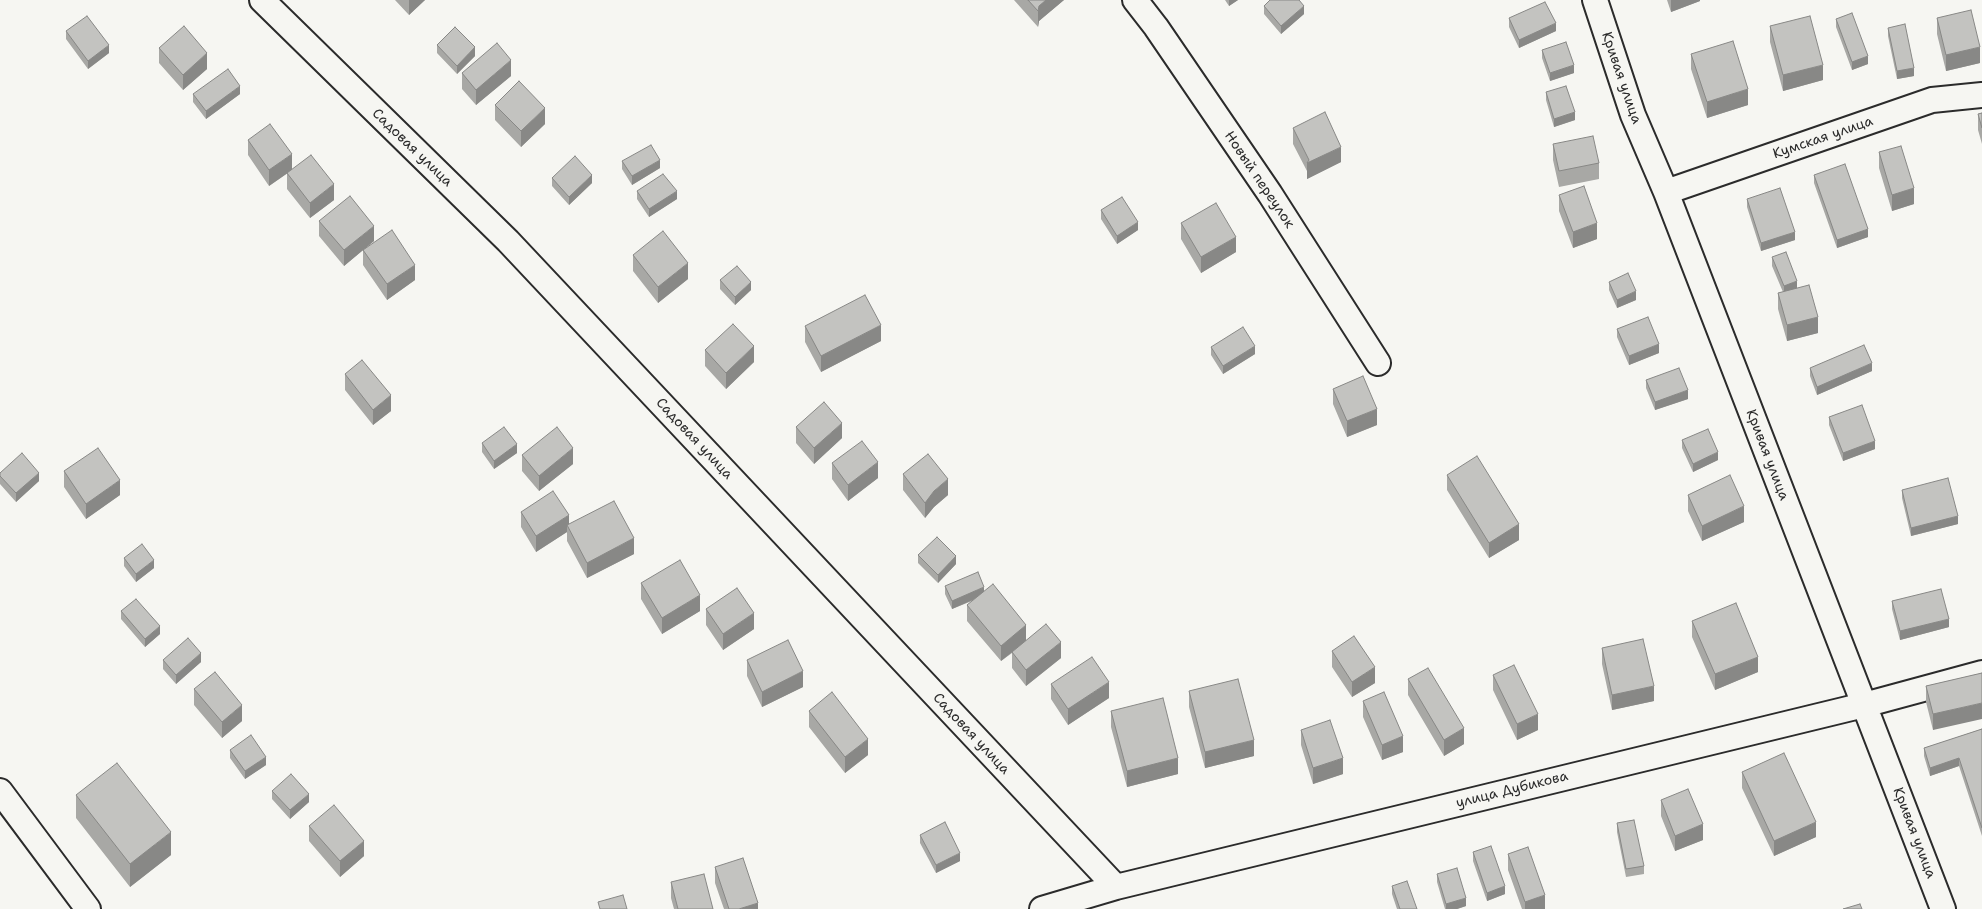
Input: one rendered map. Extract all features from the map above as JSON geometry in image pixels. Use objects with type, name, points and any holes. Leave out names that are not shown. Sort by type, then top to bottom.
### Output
[{"type":"street","name":"Садовая улица","points":[[262,0],[508,242],[1116,887]]},
{"type":"street","name":"Новый переулок","points":[[1135,0],[1156,27],[1270,194],[1378,363]]},
{"type":"street","name":"Кривая улица","points":[[1595,0],[1633,115],[1666,192],[1943,909]]},
{"type":"street","name":"Кумская улица","points":[[1666,192],[1932,100],[1982,95]]},
{"type":"street","name":"улица Дубикова","points":[[1042,909],[1116,887],[1864,705],[1982,674]]},
{"type":"street","points":[[0,791],[88,909]]},
{"type":"building","points":[[1028,0],[1046,0],[1039,6],[1038,11]]},
{"type":"building","points":[[1270,0],[1299,0],[1304,6],[1281,26],[1264,6]]},
{"type":"building","points":[[1545,2],[1556,23],[1519,40],[1509,18]]},
{"type":"building","points":[[1971,10],[1980,47],[1946,55],[1937,18]]},
{"type":"building","points":[[1852,13],[1868,56],[1852,62],[1836,19]]},
{"type":"building","points":[[87,16],[109,45],[88,61],[66,31]]},
{"type":"building","points":[[1810,16],[1823,65],[1783,75],[1770,26]]},
{"type":"building","points":[[1905,24],[1914,68],[1897,71],[1888,28]]},
{"type":"building","points":[[184,26],[207,53],[183,75],[159,48]]},
{"type":"building","points":[[455,27],[475,47],[457,66],[437,45]]},
{"type":"building","points":[[1733,41],[1748,89],[1707,102],[1691,54]]},
{"type":"building","points":[[1566,42],[1574,65],[1550,73],[1542,50]]},
{"type":"building","points":[[497,43],[511,60],[476,90],[462,73]]},
{"type":"building","points":[[228,69],[240,86],[206,111],[193,94]]},
{"type":"building","points":[[519,81],[545,108],[521,131],[495,105]]},
{"type":"building","points":[[1566,86],[1575,112],[1554,119],[1546,92]]},
{"type":"building","points":[[1325,112],[1341,147],[1307,163],[1309,160],[1293,128]]},
{"type":"building","points":[[1982,113],[1982,128],[1978,114]]},
{"type":"building","points":[[270,124],[292,154],[269,170],[248,140]]},
{"type":"building","points":[[1593,136],[1599,163],[1559,171],[1553,144]]},
{"type":"building","points":[[651,145],[660,160],[632,176],[622,161]]},
{"type":"building","points":[[1901,146],[1914,188],[1892,195],[1879,152]]},
{"type":"building","points":[[311,155],[334,184],[310,203],[287,173]]},
{"type":"building","points":[[575,156],[592,175],[569,197],[552,178]]},
{"type":"building","points":[[1845,164],[1868,229],[1837,240],[1814,175]]},
{"type":"building","points":[[663,174],[677,191],[649,209],[637,191]]},
{"type":"building","points":[[1584,186],[1597,223],[1573,232],[1559,195]]},
{"type":"building","points":[[1780,188],[1795,232],[1761,243],[1747,199]]},
{"type":"building","points":[[350,196],[374,226],[344,250],[319,221]]},
{"type":"building","points":[[1122,197],[1138,222],[1117,236],[1101,210]]},
{"type":"building","points":[[1216,203],[1236,237],[1201,257],[1181,223]]},
{"type":"building","points":[[392,230],[415,265],[387,284],[363,250]]},
{"type":"building","points":[[663,231],[688,263],[658,287],[633,255]]},
{"type":"building","points":[[1786,252],[1797,281],[1784,286],[1772,257]]},
{"type":"building","points":[[737,266],[751,282],[735,297],[720,280]]},
{"type":"building","points":[[1628,273],[1636,291],[1617,300],[1609,282]]},
{"type":"building","points":[[1809,285],[1818,317],[1787,325],[1778,293]]},
{"type":"building","points":[[865,295],[881,325],[821,356],[805,326]]},
{"type":"building","points":[[1648,317],[1659,344],[1629,356],[1617,329]]},
{"type":"building","points":[[733,324],[754,346],[726,373],[705,350]]},
{"type":"building","points":[[1243,327],[1255,346],[1223,366],[1211,347]]},
{"type":"building","points":[[1864,345],[1872,363],[1817,387],[1810,368]]},
{"type":"building","points":[[362,360],[391,395],[373,410],[345,374]]},
{"type":"building","points":[[1679,368],[1688,390],[1655,402],[1646,380]]},
{"type":"building","points":[[1363,376],[1377,409],[1347,421],[1333,389]]},
{"type":"building","points":[[824,402],[842,423],[814,448],[796,427]]},
{"type":"building","points":[[1862,405],[1875,441],[1843,453],[1829,417]]},
{"type":"building","points":[[504,427],[517,444],[494,461],[482,443]]},
{"type":"building","points":[[557,427],[573,448],[539,476],[522,455]]},
{"type":"building","points":[[1708,429],[1718,452],[1693,464],[1682,440]]},
{"type":"building","points":[[862,441],[878,462],[848,485],[832,463]]},
{"type":"building","points":[[98,448],[120,480],[86,504],[64,471]]},
{"type":"building","points":[[22,453],[39,473],[16,493],[0,476],[0,473]]},
{"type":"building","points":[[928,454],[948,479],[934,491],[925,503],[903,474]]},
{"type":"building","points":[[1477,456],[1519,524],[1489,543],[1447,475]]},
{"type":"building","points":[[1730,475],[1744,506],[1702,526],[1688,495]]},
{"type":"building","points":[[1948,478],[1958,516],[1911,528],[1902,490]]},
{"type":"building","points":[[553,491],[569,515],[536,536],[521,512]]},
{"type":"building","points":[[614,501],[634,538],[587,563],[567,525]]},
{"type":"building","points":[[937,537],[956,556],[938,575],[918,555]]},
{"type":"building","points":[[142,544],[154,560],[136,574],[124,558]]},
{"type":"building","points":[[680,560],[700,595],[662,618],[641,583]]},
{"type":"building","points":[[978,572],[984,587],[952,601],[945,586]]},
{"type":"building","points":[[993,584],[1026,625],[1001,646],[967,605]]},
{"type":"building","points":[[737,588],[754,613],[723,634],[706,609]]},
{"type":"building","points":[[1941,589],[1949,619],[1900,631],[1892,601]]},
{"type":"building","points":[[136,599],[160,626],[145,639],[121,611]]},
{"type":"building","points":[[1736,603],[1758,657],[1715,674],[1692,621]]},
{"type":"building","points":[[1046,624],[1061,642],[1026,670],[1012,652]]},
{"type":"building","points":[[1354,636],[1375,667],[1352,682],[1332,651]]},
{"type":"building","points":[[188,638],[201,653],[176,675],[163,660]]},
{"type":"building","points":[[1643,639],[1654,686],[1612,695],[1602,648]]},
{"type":"building","points":[[788,640],[803,671],[762,692],[747,660]]},
{"type":"building","points":[[1092,657],[1109,682],[1068,709],[1051,684]]},
{"type":"building","points":[[1514,665],[1538,714],[1517,724],[1493,675]]},
{"type":"building","points":[[1428,668],[1464,728],[1444,740],[1408,679]]},
{"type":"building","points":[[215,672],[242,705],[222,722],[194,689]]},
{"type":"building","points":[[1982,673],[1982,703],[1933,714],[1926,686]]},
{"type":"building","points":[[1238,679],[1254,740],[1205,752],[1189,691]]},
{"type":"building","points":[[832,692],[868,739],[845,757],[809,711]]},
{"type":"building","points":[[1384,692],[1403,736],[1382,745],[1363,701]]},
{"type":"building","points":[[1163,698],[1178,758],[1127,771],[1111,711]]},
{"type":"building","points":[[1330,720],[1343,758],[1313,768],[1301,730]]},
{"type":"building","points":[[1982,729],[1982,828],[1959,758],[1930,768],[1924,748]]},
{"type":"building","points":[[251,735],[266,757],[245,771],[230,750]]},
{"type":"building","points":[[1784,753],[1816,822],[1774,841],[1742,772]]},
{"type":"building","points":[[117,763],[171,832],[130,864],[76,795]]},
{"type":"building","points":[[291,774],[309,794],[290,810],[272,791]]},
{"type":"building","points":[[1688,789],[1703,824],[1675,836],[1661,800]]},
{"type":"building","points":[[334,805],[364,841],[340,861],[309,826]]},
{"type":"building","points":[[1634,820],[1644,866],[1626,869],[1617,823]]},
{"type":"building","points":[[945,822],[960,853],[936,865],[920,835]]},
{"type":"building","points":[[1491,846],[1505,886],[1487,893],[1473,852]]},
{"type":"building","points":[[1528,847],[1545,895],[1525,902],[1508,854]]},
{"type":"building","points":[[743,858],[758,903],[739,909],[729,909],[715,867]]},
{"type":"building","points":[[1457,868],[1466,898],[1446,904],[1437,874]]},
{"type":"building","points":[[704,874],[713,909],[678,909],[671,882]]},
{"type":"building","points":[[1407,881],[1417,909],[1400,909],[1392,886]]},
{"type":"building","points":[[623,895],[627,909],[600,909],[598,902]]},
{"type":"building","points":[[1860,904],[1862,909],[1843,909]]}]
